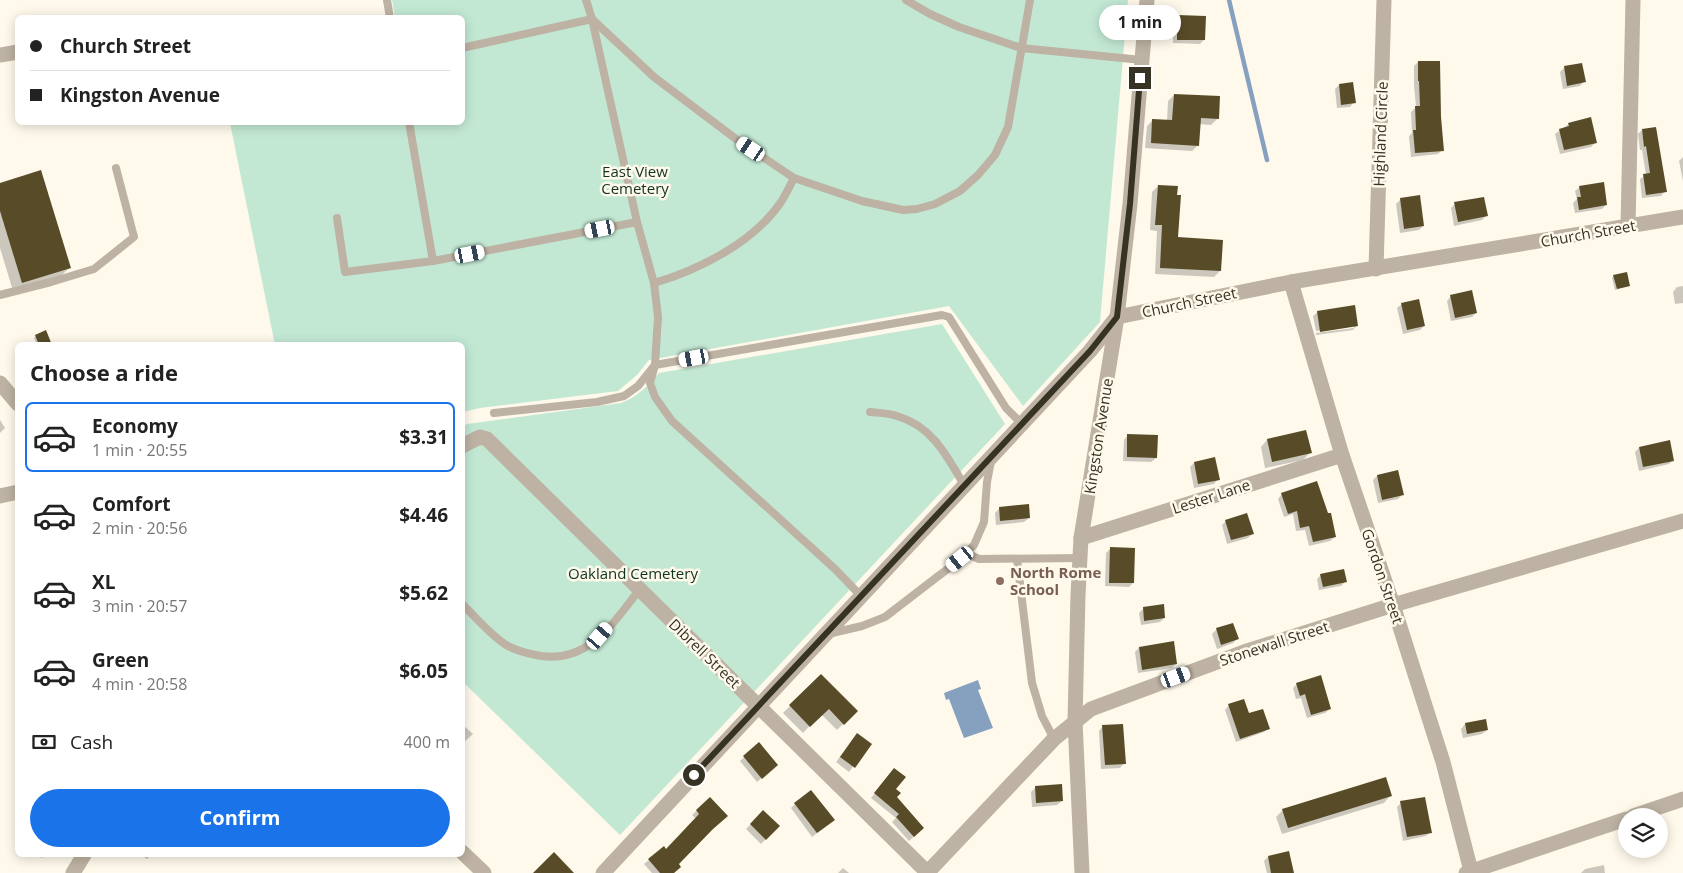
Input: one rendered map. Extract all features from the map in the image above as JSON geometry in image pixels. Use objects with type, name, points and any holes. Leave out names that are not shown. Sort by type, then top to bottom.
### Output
[{"type":"street","name":"Kingston Avenue","points":[[1082,873],[1075,720],[1081,538],[1117,317],[1130,204],[1147,0]]},
{"type":"street","name":"Highland Circle","points":[[1376,268],[1384,0]]},
{"type":"street","points":[[1628,226],[1633,0]]},
{"type":"street","points":[[0,55],[15,52]]},
{"type":"street","name":"Church Street","points":[[1117,317],[1291,282],[1683,217]]},
{"type":"street","name":"Gordon Street","points":[[1291,282],[1342,455],[1393,605],[1443,762],[1468,872]]},
{"type":"street","points":[[603,873],[1090,351],[1117,317]]},
{"type":"street","points":[[0,383],[15,400]]},
{"type":"street","name":"Dibrell Street","points":[[465,444],[480,436],[487,439],[927,873]]},
{"type":"street","name":"Lester Lane","points":[[1081,538],[1342,455]]},
{"type":"street","points":[[0,496],[15,493]]},
{"type":"street","name":"Stonewall Street","points":[[927,873],[1054,739],[1075,720],[1091,709],[1244,652],[1393,605],[1683,521]]},
{"type":"street","points":[[1657,808],[1683,799]]},
{"type":"street","points":[[1468,872],[1618,821]]},
{"type":"street","points":[[465,855],[484,873]]},
{"type":"street","points":[[73,873],[83,857]]},
{"type":"lane","points":[[387,0],[390,15]]},
{"type":"lane","points":[[586,0],[592,19],[637,222],[654,283],[658,317],[655,365],[650,383],[655,397],[672,421],[835,569],[861,596]]},
{"type":"lane","points":[[906,0],[930,14],[959,27],[1021,48],[1142,60]]},
{"type":"lane","points":[[592,19],[654,77],[736,139],[794,178],[862,201],[903,210],[917,209],[935,204],[960,191],[995,156],[1008,127],[1030,0]]},
{"type":"lane","points":[[465,47],[592,19]]},
{"type":"lane","points":[[410,125],[433,260]]},
{"type":"lane","points":[[0,295],[94,269],[134,237],[116,168]]},
{"type":"lane","points":[[654,283],[694,269],[745,240],[781,202],[794,178]]},
{"type":"lane","points":[[337,218],[345,272],[433,260],[637,222]]},
{"type":"lane","points":[[494,413],[597,402],[624,396],[638,386],[655,365],[942,314],[949,317],[1006,408],[1022,424]]},
{"type":"lane","points":[[870,412],[896,415],[918,424],[946,454],[964,485]]},
{"type":"lane","points":[[824,635],[862,626],[886,617],[938,578],[974,545],[984,522],[987,482],[992,455]]},
{"type":"lane","points":[[966,553],[979,559],[1080,558]]},
{"type":"lane","points":[[1017,559],[1032,683],[1042,716],[1054,739]]},
{"type":"lane","points":[[465,607],[508,646],[524,652],[554,658],[572,655],[587,647],[600,636],[640,589]]},
{"type":"green space","name":"East View Cemetery","points":[[392,0],[1128,0],[1100,322],[1023,406],[949,306],[649,360],[637,375],[618,391],[480,408],[465,412],[465,342],[274,342],[230,125],[465,125],[465,15],[395,15]]},
{"type":"green space","name":"Oakland Cemetery","points":[[942,324],[1005,424],[620,835],[465,684],[465,426],[621,403],[642,391],[659,373]]},
{"type":"water","points":[[978,680],[981,689],[978,690],[993,728],[964,738],[949,699],[946,700],[944,693]]},
{"type":"building","points":[[1177,15],[1206,16],[1205,40],[1177,40]]},
{"type":"building","points":[[1418,61],[1440,61],[1444,151],[1415,153],[1413,130],[1416,130],[1415,106],[1420,106]]},
{"type":"building","points":[[1582,63],[1586,82],[1567,86],[1564,66]]},
{"type":"building","points":[[1353,82],[1356,103],[1341,105],[1339,84]]},
{"type":"building","points":[[1174,94],[1220,96],[1219,119],[1201,118],[1199,146],[1151,143],[1152,119],[1172,120]]},
{"type":"building","points":[[1591,117],[1597,143],[1564,150],[1559,129],[1569,126],[1568,123]]},
{"type":"building","points":[[1656,127],[1667,192],[1646,195],[1643,174],[1650,173],[1642,129]]},
{"type":"building","points":[[41,170],[71,268],[22,283],[0,211],[0,183]]},
{"type":"building","points":[[1604,182],[1607,205],[1579,210],[1577,197],[1581,197],[1579,186]]},
{"type":"building","points":[[1158,185],[1178,186],[1177,195],[1181,195],[1178,237],[1223,240],[1221,271],[1160,268],[1162,225],[1155,225]]},
{"type":"building","points":[[1420,195],[1424,226],[1404,229],[1400,198]]},
{"type":"building","points":[[1484,197],[1488,216],[1458,222],[1454,202]]},
{"type":"building","points":[[1627,272],[1630,286],[1617,289],[1613,275]]},
{"type":"building","points":[[1472,290],[1477,313],[1455,318],[1450,295]]},
{"type":"building","points":[[1419,299],[1425,326],[1407,330],[1401,303]]},
{"type":"building","points":[[1355,305],[1358,326],[1320,332],[1317,311]]},
{"type":"building","points":[[46,330],[51,342],[38,342],[35,335]]},
{"type":"building","points":[[1306,430],[1312,453],[1272,462],[1267,439]]},
{"type":"building","points":[[1127,434],[1158,435],[1157,458],[1127,457]]},
{"type":"building","points":[[1670,440],[1674,461],[1643,467],[1639,447]]},
{"type":"building","points":[[1215,457],[1220,480],[1198,484],[1194,462]]},
{"type":"building","points":[[1398,470],[1404,495],[1382,500],[1377,475]]},
{"type":"building","points":[[1317,481],[1328,513],[1331,513],[1336,537],[1313,542],[1309,526],[1300,528],[1297,511],[1288,514],[1281,493]]},
{"type":"building","points":[[1029,504],[1030,518],[1000,521],[999,507]]},
{"type":"building","points":[[1247,513],[1254,534],[1231,540],[1225,520]]},
{"type":"building","points":[[1110,547],[1135,548],[1134,583],[1109,583]]},
{"type":"building","points":[[1344,569],[1347,582],[1323,587],[1320,574]]},
{"type":"building","points":[[1164,604],[1165,618],[1144,621],[1143,607]]},
{"type":"building","points":[[1233,623],[1239,639],[1221,645],[1216,628]]},
{"type":"building","points":[[1174,641],[1177,664],[1142,670],[1139,647]]},
{"type":"building","points":[[821,674],[858,711],[844,725],[829,709],[810,727],[789,705]]},
{"type":"building","points":[[1321,675],[1331,709],[1311,715],[1305,694],[1300,696],[1296,683]]},
{"type":"building","points":[[1244,699],[1249,713],[1263,709],[1270,729],[1240,739],[1228,704]]},
{"type":"building","points":[[1486,719],[1488,730],[1467,734],[1465,723]]},
{"type":"building","points":[[1123,724],[1126,764],[1105,765],[1102,725]]},
{"type":"building","points":[[857,733],[872,744],[855,768],[840,757]]},
{"type":"building","points":[[759,742],[778,765],[762,779],[743,756]]},
{"type":"building","points":[[894,768],[906,777],[896,789],[901,793],[897,797],[924,828],[914,837],[896,817],[899,814],[874,793]]},
{"type":"building","points":[[1386,777],[1392,796],[1288,828],[1282,809]]},
{"type":"building","points":[[1062,784],[1063,801],[1036,803],[1035,786]]},
{"type":"building","points":[[811,790],[835,820],[817,833],[794,803]]},
{"type":"building","points":[[710,797],[728,816],[679,864],[681,867],[674,873],[660,873],[648,859],[664,846],[666,849],[699,814],[696,810]]},
{"type":"building","points":[[1425,797],[1432,833],[1407,837],[1400,801]]},
{"type":"building","points":[[763,810],[780,826],[766,840],[750,824]]},
{"type":"building","points":[[1289,851],[1294,873],[1271,873],[1268,856]]},
{"type":"building","points":[[554,852],[574,873],[533,873]]},
{"type":"waterway","points":[[1229,0],[1267,160]]},
{"type":"place","name":"North Rome School","points":[[1000,581]]},
{"type":"route","points":[[694,775],[1090,351],[1117,317],[1130,204],[1140,78]]}]
